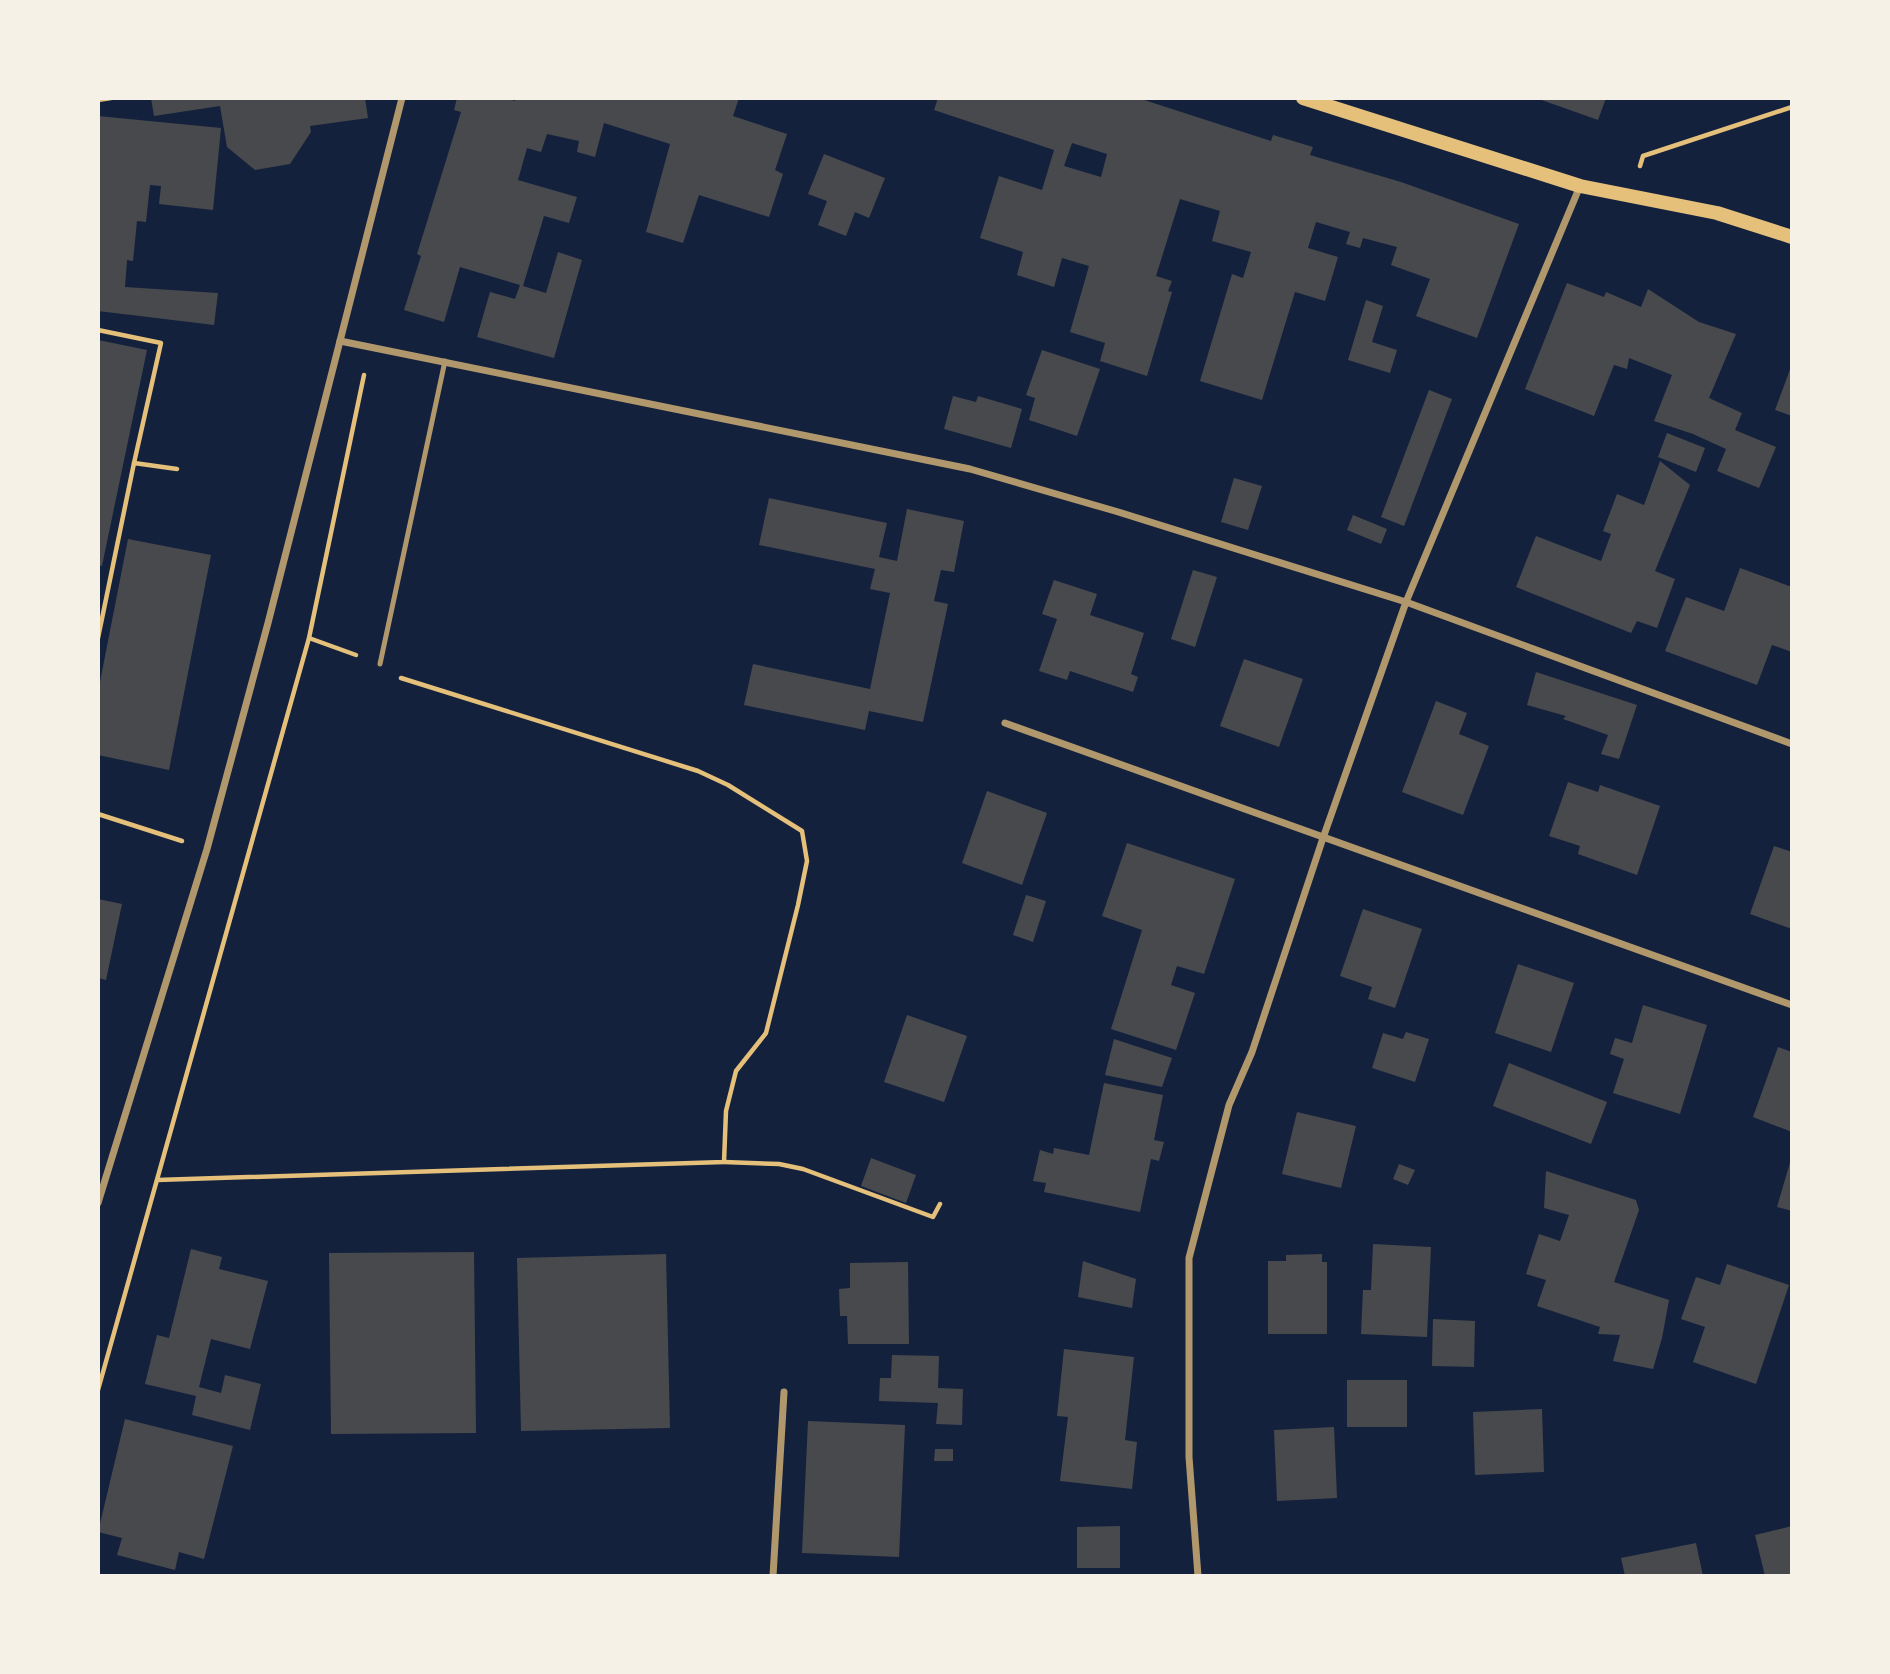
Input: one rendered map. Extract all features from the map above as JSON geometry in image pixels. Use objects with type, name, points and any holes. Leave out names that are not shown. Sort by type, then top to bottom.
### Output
[{"type":"main road","points":[[1303,98],[1580,186],[1717,213],[1792,237]]},
{"type":"street","points":[[98,1203],[207,849],[268,623],[402,98]]},
{"type":"street","points":[[1198,1576],[1189,1457],[1189,1258],[1229,1105],[1252,1052],[1323,838],[1406,602],[1580,186]]},
{"type":"street","points":[[340,341],[970,468],[1406,602],[1792,744]]},
{"type":"street","points":[[1005,723],[1792,1005]]},
{"type":"street","points":[[773,1576],[784,1392]]},
{"type":"lane","points":[[380,664],[445,361]]},
{"type":"path","points":[[98,100],[111,98]]},
{"type":"path","points":[[1632,195],[1643,156],[1792,107]]},
{"type":"path","points":[[98,330],[161,343],[98,635]]},
{"type":"path","points":[[98,1390],[309,638],[370,347]]},
{"type":"path","points":[[134,463],[177,469]]},
{"type":"path","points":[[309,638],[380,664],[402,679],[698,771],[728,785],[802,831],[807,861],[798,905],[766,1033],[736,1071],[726,1111],[724,1162]]},
{"type":"path","points":[[98,814],[207,849]]},
{"type":"path","points":[[157,1180],[724,1162],[779,1164],[803,1169],[933,1217],[940,1204]]},
{"type":"building","points":[[151,98],[365,98],[368,118],[310,126],[311,132],[290,164],[255,170],[227,147],[220,106],[154,116]]},
{"type":"building","points":[[457,98],[507,98],[515,101],[516,98],[739,98],[733,116],[787,134],[775,170],[783,174],[769,217],[699,195],[683,243],[646,232],[670,144],[604,123],[595,157],[577,152],[579,141],[547,134],[541,152],[527,148],[518,180],[577,197],[569,223],[544,216],[523,286],[546,293],[558,252],[582,260],[554,358],[477,337],[490,292],[515,299],[520,285],[460,267],[444,322],[404,310],[421,256],[417,254],[461,112],[454,110]]},
{"type":"building","points":[[938,98],[1138,98],[1271,141],[1273,135],[1313,147],[1310,155],[1401,182],[1519,224],[1477,338],[1416,316],[1430,279],[1391,265],[1397,247],[1363,238],[1360,248],[1346,244],[1350,232],[1316,222],[1308,248],[1338,257],[1325,301],[1295,292],[1262,400],[1200,381],[1232,274],[1243,278],[1251,252],[1212,241],[1220,211],[1180,199],[1156,276],[1172,281],[1168,291],[1172,292],[1147,376],[1100,361],[1105,343],[1070,332],[1089,266],[1062,258],[1054,287],[1017,275],[1023,252],[980,238],[999,176],[1042,190],[1054,150],[934,110]],"holes":[[[1072,143],[1107,154],[1101,177],[1064,166]]]},
{"type":"building","points":[[1536,98],[1606,98],[1598,120]]},
{"type":"building","points":[[98,116],[221,128],[213,210],[159,204],[161,186],[150,185],[146,222],[137,221],[133,261],[127,260],[125,287],[218,293],[214,325],[98,311]]},
{"type":"building","points":[[824,154],[885,178],[869,218],[855,212],[846,236],[818,225],[827,201],[808,194]]},
{"type":"building","points":[[1567,283],[1604,297],[1606,292],[1641,307],[1648,289],[1699,322],[1736,334],[1709,398],[1742,413],[1735,430],[1776,447],[1759,488],[1717,471],[1726,449],[1654,421],[1672,375],[1629,358],[1627,369],[1614,365],[1594,416],[1525,389]]},
{"type":"building","points":[[1366,300],[1383,306],[1372,342],[1397,350],[1390,373],[1348,360]]},
{"type":"building","points":[[98,340],[147,350],[102,566],[98,565]]},
{"type":"building","points":[[1042,350],[1100,369],[1077,436],[1029,420],[1035,398],[1026,395]]},
{"type":"building","points":[[1792,364],[1792,416],[1775,410]]},
{"type":"building","points":[[1429,390],[1452,399],[1404,526],[1381,517]]},
{"type":"building","points":[[953,396],[976,402],[978,396],[1022,409],[1011,448],[944,429]]},
{"type":"building","points":[[1667,433],[1705,448],[1696,472],[1658,457]]},
{"type":"building","points":[[1660,461],[1690,485],[1655,571],[1675,579],[1657,628],[1637,621],[1631,633],[1516,587],[1536,536],[1601,561],[1611,534],[1603,531],[1617,494],[1644,505]]},
{"type":"building","points":[[1234,478],[1262,486],[1248,530],[1221,522]]},
{"type":"building","points":[[769,498],[887,523],[879,557],[897,561],[907,509],[964,521],[954,572],[941,570],[934,601],[948,604],[923,722],[869,711],[865,730],[744,705],[753,664],[870,689],[890,593],[870,589],[875,569],[759,545]]},
{"type":"building","points":[[1353,515],[1387,529],[1381,544],[1347,530]]},
{"type":"building","points":[[128,539],[211,555],[169,770],[98,755],[98,692]]},
{"type":"building","points":[[1740,568],[1792,587],[1792,652],[1772,645],[1757,685],[1665,651],[1686,597],[1724,611]]},
{"type":"building","points":[[1193,570],[1217,577],[1195,647],[1171,639]]},
{"type":"building","points":[[1054,580],[1097,594],[1090,615],[1144,633],[1131,674],[1138,677],[1133,692],[1070,671],[1067,680],[1039,671],[1057,619],[1042,614]]},
{"type":"building","points":[[1244,659],[1303,679],[1279,747],[1220,726]]},
{"type":"building","points":[[1536,672],[1637,705],[1619,759],[1601,754],[1608,735],[1563,719],[1566,716],[1527,705]]},
{"type":"building","points":[[1436,701],[1467,713],[1459,734],[1489,746],[1463,815],[1402,792]]},
{"type":"building","points":[[1568,782],[1598,792],[1600,785],[1660,806],[1637,875],[1578,854],[1580,846],[1549,836]]},
{"type":"building","points":[[987,791],[1047,813],[1022,885],[962,863]]},
{"type":"building","points":[[1127,843],[1235,879],[1204,974],[1177,966],[1171,985],[1195,993],[1176,1050],[1111,1029],[1142,930],[1102,916]]},
{"type":"building","points":[[1774,846],[1792,852],[1792,929],[1750,914]]},
{"type":"building","points":[[1026,895],[1046,901],[1033,942],[1013,935]]},
{"type":"building","points":[[98,899],[122,904],[106,980],[98,978]]},
{"type":"building","points":[[1363,909],[1422,929],[1395,1008],[1368,999],[1372,987],[1340,976]]},
{"type":"building","points":[[1518,964],[1574,983],[1551,1052],[1495,1033]]},
{"type":"building","points":[[1643,1005],[1707,1025],[1680,1114],[1613,1093],[1624,1059],[1610,1054],[1615,1038],[1632,1043]]},
{"type":"building","points":[[907,1015],[967,1036],[944,1102],[884,1082]]},
{"type":"building","points":[[1406,1032],[1429,1039],[1415,1082],[1372,1068],[1383,1033],[1403,1039]]},
{"type":"building","points":[[1114,1039],[1172,1058],[1162,1087],[1105,1075]]},
{"type":"building","points":[[1778,1047],[1792,1052],[1792,1132],[1753,1117]]},
{"type":"building","points":[[1509,1063],[1607,1102],[1591,1144],[1493,1106]]},
{"type":"building","points":[[1104,1083],[1163,1095],[1154,1140],[1164,1142],[1159,1161],[1151,1159],[1140,1212],[1044,1192],[1046,1183],[1033,1181],[1040,1150],[1053,1154],[1054,1148],[1089,1155]]},
{"type":"building","points":[[1297,1112],[1356,1126],[1341,1188],[1282,1174]]},
{"type":"building","points":[[871,1158],[916,1175],[906,1203],[861,1186]]},
{"type":"building","points":[[1792,1159],[1792,1211],[1777,1207]]},
{"type":"building","points":[[1399,1164],[1415,1170],[1408,1185],[1393,1179]]},
{"type":"building","points":[[1546,1171],[1636,1200],[1639,1210],[1614,1282],[1669,1300],[1653,1369],[1613,1361],[1620,1335],[1598,1334],[1600,1327],[1537,1306],[1546,1280],[1526,1274],[1539,1234],[1560,1241],[1569,1215],[1544,1208]]},
{"type":"building","points":[[1373,1244],[1431,1247],[1427,1337],[1361,1334],[1363,1290],[1371,1290]]},
{"type":"building","points":[[191,1249],[222,1257],[219,1269],[268,1281],[250,1349],[211,1339],[199,1387],[221,1393],[225,1375],[261,1384],[250,1430],[192,1415],[196,1396],[145,1384],[157,1335],[169,1338]]},
{"type":"building","points":[[474,1252],[476,1433],[331,1434],[329,1253]]},
{"type":"building","points":[[666,1254],[670,1428],[521,1431],[517,1258]]},
{"type":"building","points":[[1322,1254],[1322,1262],[1327,1262],[1327,1334],[1268,1334],[1268,1261],[1286,1261],[1286,1255]]},
{"type":"building","points":[[1083,1261],[1136,1279],[1132,1308],[1078,1297]]},
{"type":"building","points":[[908,1262],[909,1344],[848,1344],[847,1316],[840,1316],[839,1289],[850,1288],[850,1263]]},
{"type":"building","points":[[1727,1264],[1789,1285],[1756,1384],[1693,1362],[1705,1327],[1681,1319],[1696,1277],[1720,1285]]},
{"type":"building","points":[[1433,1319],[1475,1321],[1474,1367],[1432,1366]]},
{"type":"building","points":[[1064,1349],[1134,1357],[1125,1440],[1137,1442],[1132,1489],[1060,1481],[1068,1417],[1057,1416]]},
{"type":"building","points":[[892,1355],[939,1356],[938,1388],[963,1389],[962,1425],[936,1424],[938,1403],[879,1401],[880,1378],[891,1378]]},
{"type":"building","points":[[1347,1380],[1407,1380],[1407,1427],[1347,1427]]},
{"type":"building","points":[[1542,1409],[1544,1472],[1475,1475],[1473,1412]]},
{"type":"building","points":[[125,1419],[233,1446],[204,1559],[179,1552],[175,1570],[117,1555],[122,1538],[98,1532]]},
{"type":"building","points":[[808,1421],[905,1425],[899,1557],[802,1553]]},
{"type":"building","points":[[1334,1427],[1337,1498],[1277,1501],[1274,1430]]},
{"type":"building","points":[[935,1449],[953,1449],[953,1461],[934,1461]]},
{"type":"building","points":[[1120,1526],[1120,1568],[1077,1568],[1077,1527]]},
{"type":"building","points":[[1792,1526],[1792,1576],[1765,1576],[1755,1535]]},
{"type":"building","points":[[1696,1543],[1703,1576],[1625,1576],[1621,1558]]}]
